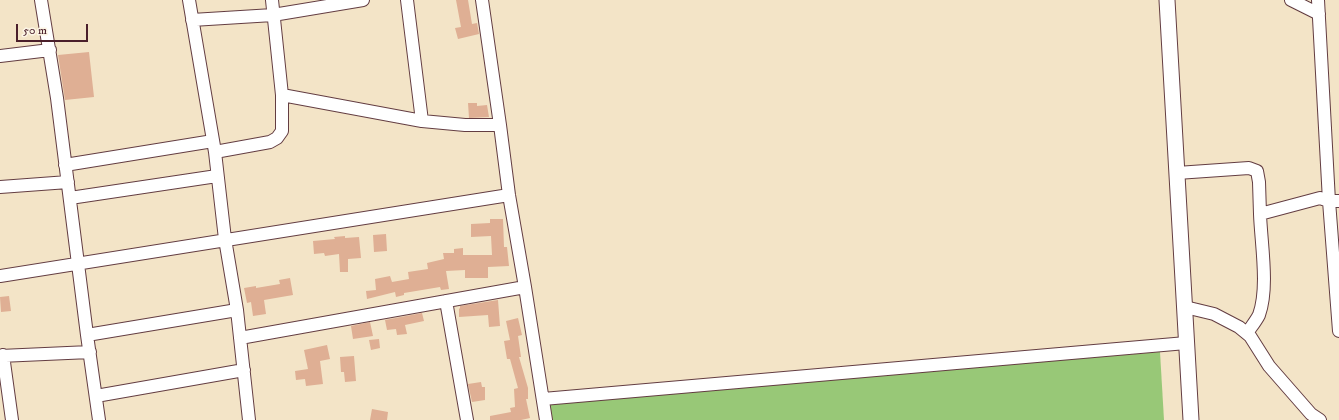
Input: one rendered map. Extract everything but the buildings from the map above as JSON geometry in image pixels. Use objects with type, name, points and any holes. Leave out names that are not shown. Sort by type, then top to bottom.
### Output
[{"type":"main road","points":[[1167,0],[1191,420]]},
{"type":"street","points":[[41,0],[50,50],[99,420]]},
{"type":"street","points":[[189,0],[214,146],[225,239],[237,310],[249,420]]},
{"type":"street","points":[[65,165],[214,146],[270,142],[277,138],[282,131],[282,95],[272,0]]},
{"type":"street","points":[[192,20],[273,15],[363,0]]},
{"type":"street","points":[[407,0],[422,120]]},
{"type":"street","points":[[482,0],[509,195],[546,420]]},
{"type":"street","points":[[1291,0],[1319,14]]},
{"type":"street","points":[[1318,0],[1334,201],[1339,332]]},
{"type":"street","points":[[0,56],[50,50]]},
{"type":"street","points":[[282,95],[422,120],[465,125],[500,125]]},
{"type":"street","points":[[1177,173],[1249,168],[1257,171],[1259,182],[1264,271],[1262,302],[1259,315],[1247,333]]},
{"type":"street","points":[[70,198],[217,176]]},
{"type":"street","points":[[0,188],[68,182]]},
{"type":"street","points":[[0,276],[509,195]]},
{"type":"street","points":[[1260,214],[1320,198],[1334,201]]},
{"type":"street","points":[[240,338],[525,287]]},
{"type":"street","points":[[446,301],[467,420]]},
{"type":"street","points":[[1185,307],[1214,314],[1239,327],[1247,333],[1268,366],[1311,414],[1320,420]]},
{"type":"street","points":[[87,335],[237,310]]},
{"type":"street","points":[[543,399],[1186,344]]},
{"type":"street","points":[[12,420],[2,356],[90,352]]},
{"type":"street","points":[[96,396],[244,370]]},
{"type":"green space","points":[[1160,352],[1164,420],[549,420],[547,402]]}]
